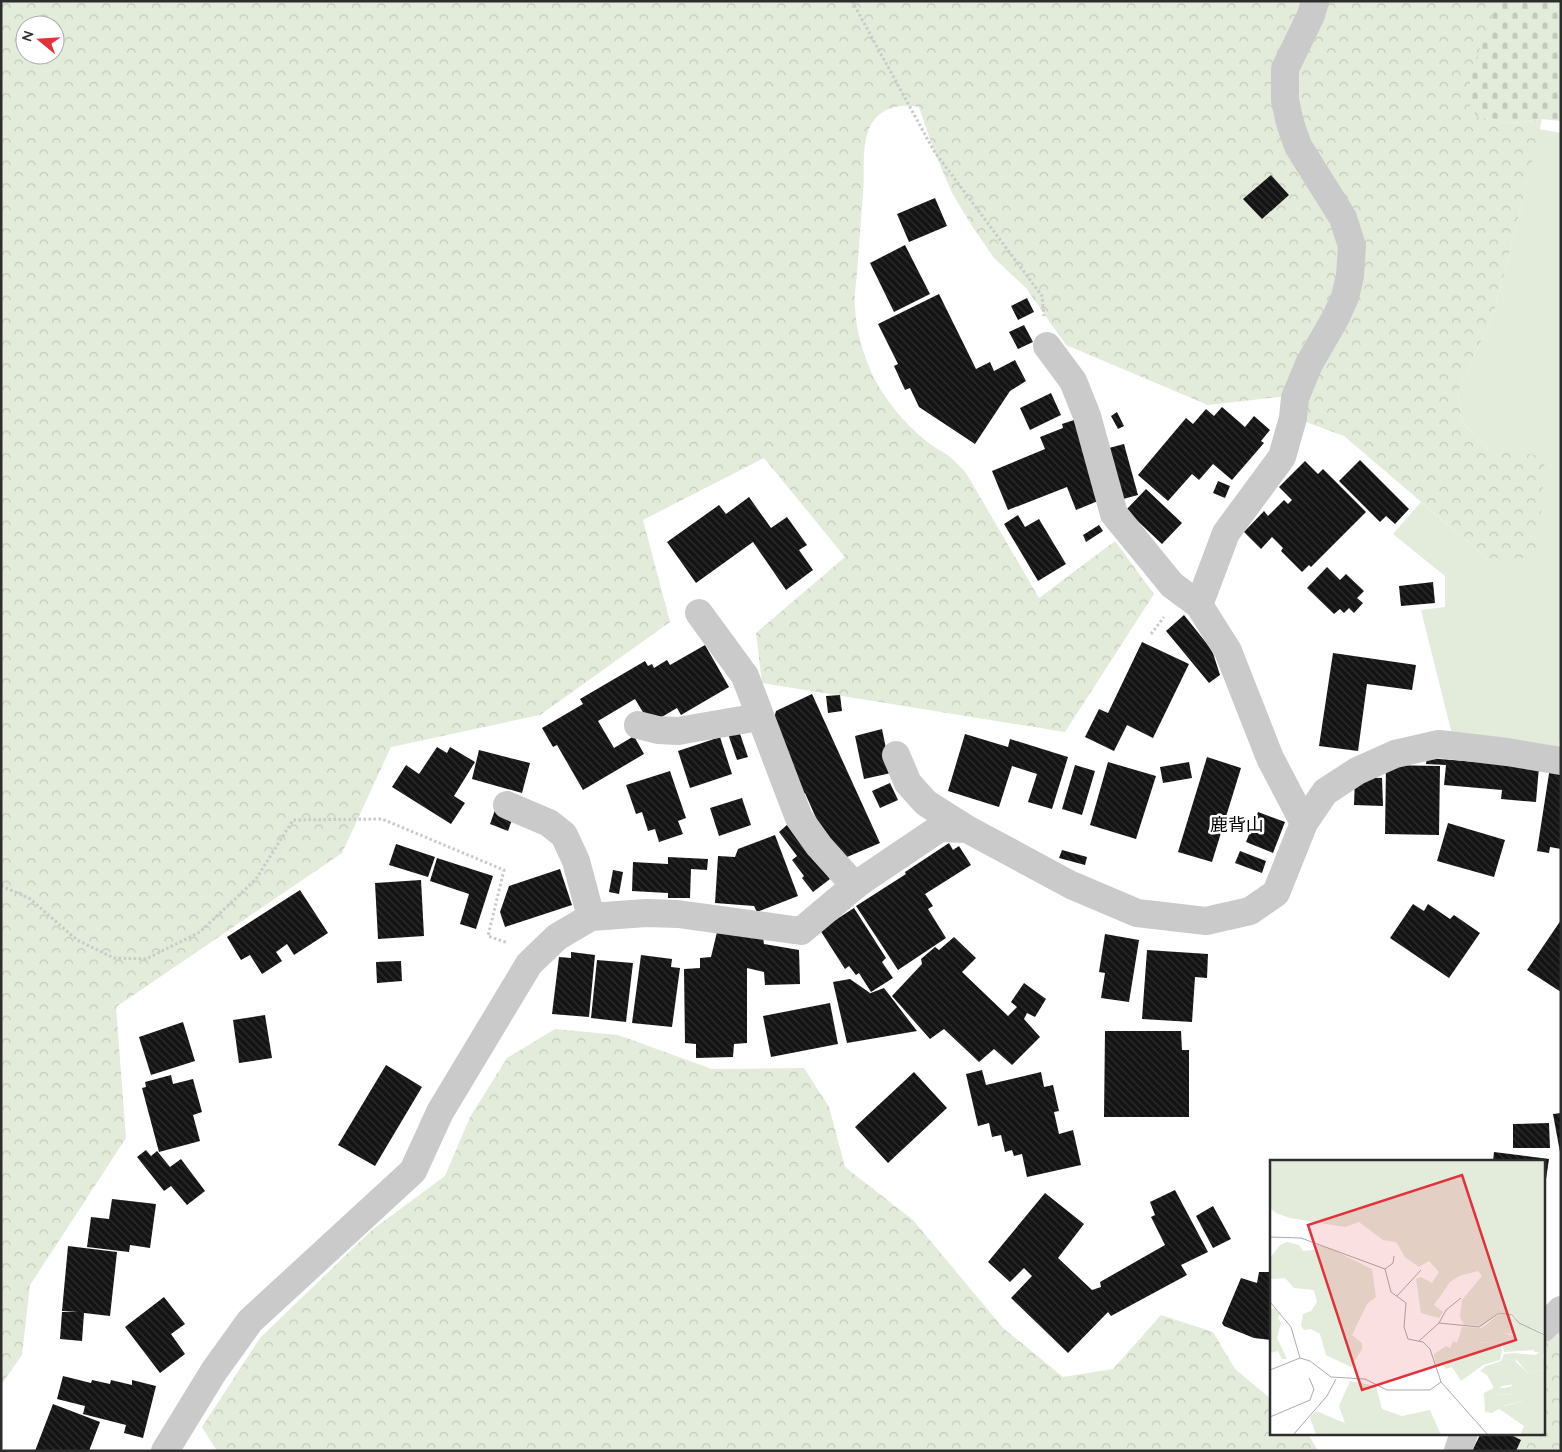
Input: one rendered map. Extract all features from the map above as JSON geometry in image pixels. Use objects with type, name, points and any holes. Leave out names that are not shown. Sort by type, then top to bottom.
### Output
[{"type":"street","points":[[1198,605],[1226,533],[1282,457],[1293,418],[1295,398],[1309,364],[1336,317],[1345,297],[1350,276],[1352,246],[1343,218],[1298,146],[1284,100],[1285,68],[1312,15],[1315,1]]},
{"type":"street","points":[[1047,346],[1074,381],[1088,416],[1114,514],[1172,585],[1198,605],[1228,651],[1270,758],[1304,823]]},
{"type":"street","points":[[700,612],[745,676],[799,818],[819,846],[855,886]]},
{"type":"street","points":[[638,725],[678,732],[760,717]]},
{"type":"street","points":[[896,755],[908,783],[926,802],[967,829],[1071,885],[1137,913],[1206,921],[1250,911],[1276,893],[1304,823],[1325,792],[1357,772],[1395,754],[1440,744],[1507,752],[1561,762]]},
{"type":"street","points":[[507,806],[549,822],[564,835],[576,861],[591,917]]},
{"type":"street","points":[[165,1451],[214,1371],[250,1322],[413,1171],[440,1112],[529,964],[557,937],[591,917],[646,912],[678,914],[801,930],[855,886],[940,828],[967,829]]},
{"type":"street","points":[[1544,1327],[1561,1310]]},
{"type":"street","points":[[1458,1451],[1464,1434]]},
{"type":"path","points":[[852,1],[934,151],[1042,296],[1047,346]]},
{"type":"path","points":[[1,886],[29,898],[77,940],[114,958],[146,959],[200,932],[256,879],[293,820],[382,819],[504,870],[488,936],[540,954]]},
{"type":"green space","points":[[1,1],[1307,1],[1277,66],[1344,244],[1337,295],[1287,396],[1208,405],[1066,345],[1026,288],[994,258],[972,226],[952,193],[934,151],[919,107],[904,106],[889,109],[878,116],[869,129],[864,152],[864,186],[855,307],[858,333],[863,351],[883,394],[910,426],[928,442],[950,457],[966,473],[1039,598],[1115,541],[1154,594],[1065,732],[762,683],[756,633],[845,557],[764,458],[643,520],[670,622],[540,715],[391,747],[342,853],[116,1007],[126,1138],[30,1285],[22,1355],[1,1385]]},
{"type":"green space","points":[[1325,1],[1500,1],[1496,6],[1470,105],[1478,117],[1513,123],[1542,119],[1494,313],[1458,391],[1462,422],[1489,450],[1545,456],[1538,558],[1487,558],[1344,436],[1303,421],[1305,401],[1359,280],[1299,127],[1295,72]]},
{"type":"green space","points":[[1500,1],[1561,1],[1561,121],[1542,119],[1513,123],[1477,117],[1470,105],[1470,75],[1496,6]]},
{"type":"green space","points":[[1539,129],[1561,133],[1561,729],[1558,753],[1452,734],[1421,610],[1445,607],[1445,576],[1393,534],[1421,502],[1487,558],[1489,450],[1462,422],[1458,391],[1494,313]]},
{"type":"green space","points":[[555,1029],[618,1035],[712,1069],[804,1068],[829,1107],[845,1167],[913,1220],[1003,1328],[1063,1377],[1113,1369],[1161,1315],[1213,1332],[1235,1369],[1270,1398],[1270,1434],[1309,1434],[1318,1451],[217,1451],[202,1427],[260,1338],[372,1230],[445,1176],[470,1117],[507,1058]]},
{"type":"green space","points":[[1561,1319],[1561,1451],[1477,1451],[1484,1434],[1544,1434],[1544,1340]]},
{"type":"building","points":[[1271,175],[1289,195],[1262,219],[1243,199]]},
{"type":"building","points":[[935,198],[947,226],[909,242],[897,214]]},
{"type":"building","points":[[905,245],[930,294],[894,312],[870,263]]},
{"type":"building","points":[[939,294],[976,369],[990,362],[994,371],[1015,360],[1026,381],[1010,391],[975,444],[919,407],[910,388],[905,390],[894,366],[898,364],[878,324]]},
{"type":"building","points":[[1027,298],[1034,312],[1018,320],[1011,306]]},
{"type":"building","points":[[1024,325],[1033,342],[1018,349],[1009,332]]},
{"type":"building","points":[[1051,393],[1061,415],[1030,430],[1020,408]]},
{"type":"building","points":[[1222,407],[1245,427],[1254,416],[1270,430],[1261,441],[1264,443],[1232,480],[1213,464],[1199,480],[1192,474],[1168,501],[1138,475],[1186,418],[1193,424],[1206,409],[1214,416]]},
{"type":"building","points":[[1117,412],[1124,426],[1118,429],[1111,416]]},
{"type":"building","points":[[1077,419],[1098,501],[1076,510],[1067,487],[1008,510],[992,471],[1045,449],[1040,437],[1063,428],[1062,424]]},
{"type":"building","points":[[1124,444],[1138,495],[1123,499],[1109,448]]},
{"type":"building","points":[[1360,460],[1409,509],[1395,524],[1386,516],[1380,522],[1339,481]]},
{"type":"building","points":[[1305,461],[1318,474],[1323,469],[1366,512],[1311,567],[1309,565],[1302,572],[1281,551],[1283,548],[1272,537],[1261,549],[1244,532],[1264,511],[1268,516],[1284,500],[1288,504],[1292,500],[1279,487]]},
{"type":"building","points":[[1218,481],[1230,486],[1225,498],[1213,493]]},
{"type":"building","points":[[1146,489],[1182,523],[1162,544],[1126,510]]},
{"type":"building","points":[[749,497],[771,528],[787,517],[807,545],[799,550],[813,570],[786,590],[753,542],[696,583],[667,542],[719,505],[726,514]]},
{"type":"building","points":[[1018,515],[1025,527],[1039,519],[1066,564],[1038,581],[1004,524]]},
{"type":"building","points":[[1099,525],[1103,531],[1086,542],[1083,535]]},
{"type":"building","points":[[1327,567],[1340,580],[1346,574],[1364,591],[1357,598],[1363,603],[1354,613],[1349,608],[1344,613],[1340,609],[1334,614],[1307,588]]},
{"type":"building","points":[[1433,582],[1435,603],[1401,606],[1399,586]]},
{"type":"building","points":[[1184,615],[1212,650],[1220,675],[1209,683],[1166,631]]},
{"type":"building","points":[[1142,642],[1189,664],[1153,738],[1127,725],[1114,751],[1085,737],[1099,709],[1108,713]]},
{"type":"building","points":[[705,645],[729,687],[681,715],[677,708],[650,724],[635,699],[598,721],[614,748],[634,736],[644,754],[583,790],[557,745],[553,747],[542,728],[583,704],[580,699],[645,661],[648,666],[652,664],[654,668],[667,660],[670,665]]},
{"type":"building","points":[[1333,653],[1416,665],[1412,690],[1367,684],[1358,751],[1319,746]]},
{"type":"building","points":[[812,694],[880,843],[847,857],[820,827],[805,793],[799,795],[772,726],[776,711]]},
{"type":"building","points":[[840,695],[842,711],[828,713],[826,696]]},
{"type":"building","points":[[882,729],[891,773],[864,779],[855,736]]},
{"type":"building","points":[[739,731],[748,757],[737,760],[728,734]]},
{"type":"building","points":[[965,734],[1008,747],[1010,739],[1068,757],[1052,809],[1028,802],[1037,774],[1012,766],[999,807],[948,791]]},
{"type":"building","points":[[720,737],[732,774],[690,788],[678,751]]},
{"type":"building","points":[[437,747],[447,753],[450,747],[475,762],[454,796],[465,803],[451,824],[392,787],[406,765],[419,774]]},
{"type":"building","points":[[479,750],[530,763],[522,793],[472,779]]},
{"type":"building","points":[[1207,757],[1241,768],[1212,862],[1178,852]]},
{"type":"building","points":[[1427,758],[1539,767],[1536,802],[1501,799],[1502,790],[1444,785],[1446,765],[1426,764]]},
{"type":"building","points":[[1108,762],[1156,776],[1136,839],[1090,825]]},
{"type":"building","points":[[1189,762],[1192,778],[1163,783],[1160,767]]},
{"type":"building","points":[[1075,765],[1095,771],[1082,815],[1062,809]]},
{"type":"building","points":[[1386,765],[1440,766],[1439,835],[1385,834]]},
{"type":"building","points":[[1550,767],[1561,769],[1561,849],[1550,847],[1549,853],[1537,851]]},
{"type":"building","points":[[670,771],[686,818],[678,821],[683,834],[659,842],[655,829],[648,831],[642,812],[636,814],[626,785]]},
{"type":"building","points":[[1355,777],[1382,778],[1383,806],[1354,805]]},
{"type":"building","points":[[890,783],[898,800],[880,808],[872,791]]},
{"type":"building","points":[[742,798],[751,825],[719,836],[710,808]]},
{"type":"building","points":[[495,810],[513,817],[508,831],[490,824]]},
{"type":"building","points":[[1258,812],[1285,822],[1273,853],[1246,842]]},
{"type":"building","points":[[1448,823],[1505,840],[1494,877],[1437,861]]},
{"type":"building","points":[[788,824],[830,879],[813,892],[802,878],[804,876],[792,860],[797,856],[779,832]]},
{"type":"building","points":[[775,835],[798,896],[757,912],[754,906],[715,903],[718,856],[735,857],[738,849]]},
{"type":"building","points":[[949,843],[953,850],[959,846],[971,865],[925,894],[933,906],[928,909],[946,938],[898,970],[856,906],[906,874],[905,872]]},
{"type":"building","points":[[396,844],[435,857],[428,877],[389,865]]},
{"type":"building","points":[[1062,850],[1087,857],[1085,865],[1059,858]]},
{"type":"building","points":[[1240,851],[1266,861],[1262,873],[1235,863]]},
{"type":"building","points":[[668,857],[708,859],[707,870],[691,869],[690,898],[668,898],[668,893],[632,891],[633,862],[668,864]]},
{"type":"building","points":[[437,858],[493,876],[476,929],[460,924],[469,894],[430,881]]},
{"type":"building","points":[[560,869],[572,905],[505,927],[500,912],[509,886]]},
{"type":"building","points":[[613,870],[623,872],[619,894],[609,892]]},
{"type":"building","points":[[421,880],[424,936],[378,939],[375,883]]},
{"type":"building","points":[[300,890],[328,933],[294,955],[287,944],[276,952],[282,961],[262,974],[250,955],[241,960],[227,937]]},
{"type":"building","points":[[1413,904],[1424,911],[1428,904],[1450,919],[1454,915],[1480,933],[1449,978],[1390,938]]},
{"type":"building","points":[[854,908],[886,958],[882,962],[893,978],[871,992],[859,973],[856,975],[849,966],[845,969],[820,930]]},
{"type":"building","points":[[1561,920],[1561,992],[1527,970]]},
{"type":"building","points":[[717,932],[763,938],[764,944],[799,950],[800,984],[765,985],[764,972],[747,968],[747,1043],[734,1044],[733,1057],[696,1058],[696,1044],[685,1043],[684,969],[700,968],[700,958],[711,957]]},
{"type":"building","points":[[1105,934],[1139,940],[1129,1002],[1101,998],[1105,973],[1099,972]]},
{"type":"building","points":[[954,937],[976,958],[962,972],[1008,1016],[1017,1007],[1011,1002],[1024,983],[1046,999],[1035,1017],[1027,1013],[1024,1019],[1040,1037],[1012,1065],[994,1049],[979,1062],[944,1029],[930,1039],[892,996],[922,964],[921,959],[935,947],[939,950]]},
{"type":"building","points":[[1147,950],[1208,954],[1207,978],[1195,977],[1192,1022],[1142,1019]]},
{"type":"building","points":[[571,952],[595,955],[589,1017],[552,1014],[559,957],[571,958]]},
{"type":"building","points":[[641,955],[672,959],[671,967],[680,968],[672,1027],[632,1023]]},
{"type":"building","points":[[597,960],[633,963],[626,1022],[591,1018]]},
{"type":"building","points":[[401,961],[402,981],[377,983],[376,962]]},
{"type":"building","points":[[850,979],[870,993],[868,994],[884,988],[917,1031],[847,1043],[833,982]]},
{"type":"building","points":[[830,1003],[838,1044],[771,1057],[763,1016]]},
{"type":"building","points":[[265,1015],[272,1058],[239,1063],[233,1020]]},
{"type":"building","points":[[183,1022],[195,1061],[151,1075],[139,1037]]},
{"type":"building","points":[[1105,1031],[1181,1031],[1182,1050],[1189,1050],[1189,1117],[1104,1117]]},
{"type":"building","points":[[386,1065],[422,1087],[375,1166],[338,1145]]},
{"type":"building","points":[[982,1070],[986,1085],[1041,1072],[1044,1087],[1053,1085],[1059,1111],[1054,1112],[1059,1134],[1073,1130],[1081,1165],[1027,1177],[1022,1154],[1014,1156],[1012,1150],[1005,1152],[1001,1135],[992,1137],[989,1123],[978,1126],[966,1074]]},
{"type":"building","points":[[914,1072],[947,1108],[888,1163],[855,1127]]},
{"type":"building","points":[[171,1075],[173,1084],[193,1079],[202,1112],[193,1115],[200,1141],[159,1152],[142,1088],[146,1087],[145,1082]]},
{"type":"building","points":[[1561,1113],[1561,1152],[1560,1152],[1553,1114]]},
{"type":"building","points":[[1549,1123],[1550,1148],[1513,1148],[1513,1124]]},
{"type":"building","points":[[146,1150],[151,1156],[157,1151],[170,1167],[181,1159],[205,1191],[187,1205],[171,1186],[164,1191],[137,1157]]},
{"type":"building","points":[[1494,1152],[1549,1159],[1544,1193],[1544,1160],[1493,1160]]},
{"type":"building","points":[[1175,1190],[1208,1252],[1181,1265],[1187,1275],[1111,1316],[1108,1312],[1068,1353],[1011,1298],[1032,1276],[1024,1268],[1010,1282],[988,1262],[1045,1193],[1084,1224],[1058,1258],[1092,1290],[1101,1287],[1100,1282],[1165,1245],[1151,1217],[1155,1215],[1150,1202]]},
{"type":"building","points":[[112,1199],[156,1204],[150,1248],[130,1245],[129,1252],[87,1247],[91,1217],[109,1219]]},
{"type":"building","points":[[1213,1206],[1231,1239],[1213,1248],[1196,1216]]},
{"type":"building","points":[[68,1246],[117,1252],[110,1316],[84,1313],[82,1341],[60,1339],[62,1312],[78,1312],[62,1311]]},
{"type":"building","points":[[1259,1272],[1270,1272],[1270,1340],[1254,1338],[1224,1326],[1222,1323],[1241,1278],[1257,1283]]},
{"type":"building","points":[[164,1297],[185,1324],[171,1334],[185,1354],[160,1373],[125,1327]]},
{"type":"building","points":[[63,1376],[91,1383],[92,1380],[110,1384],[111,1380],[132,1385],[132,1380],[156,1386],[143,1438],[124,1433],[126,1425],[83,1414],[85,1406],[57,1399]]},
{"type":"building","points":[[53,1404],[100,1422],[89,1451],[35,1451]]},
{"type":"building","points":[[1480,1434],[1509,1434],[1521,1440],[1516,1451],[1472,1451]]},
{"type":"district","name":"鹿背山","points":[[1237,824]]}]
